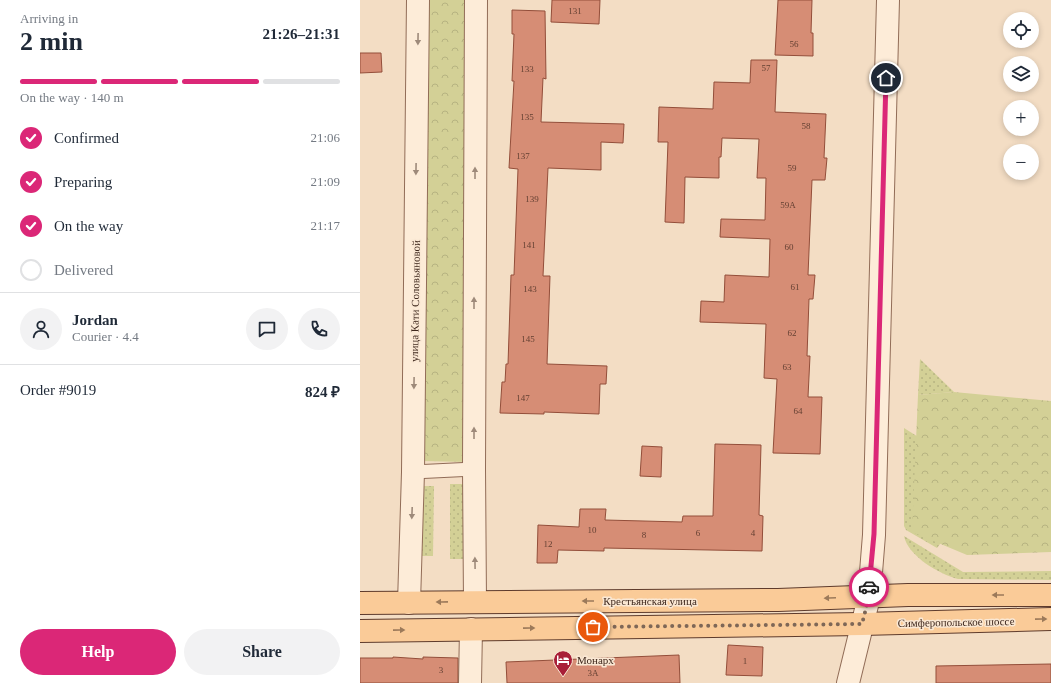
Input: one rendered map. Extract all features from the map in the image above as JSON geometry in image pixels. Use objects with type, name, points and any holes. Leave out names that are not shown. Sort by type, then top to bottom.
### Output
[{"type":"main road","points":[[869,597],[1051,595]]},
{"type":"main road","name":"Крестьянская улица","points":[[360,603],[770,600],[869,597]]},
{"type":"main road","name":"Симферопольское шоссе","points":[[862,624],[1051,619]]},
{"type":"main road","points":[[360,631],[862,624]]},
{"type":"street","name":"улица Кати Соловьяновой","points":[[409,602],[413,472],[418,0]]},
{"type":"street","points":[[475,602],[474,469],[476,0]]},
{"type":"street","points":[[848,683],[869,597],[874,534],[888,0]]},
{"type":"street","points":[[470,683],[472,629]]},
{"type":"lane","points":[[413,472],[474,469]]},
{"type":"green space","points":[[425,0],[469,0],[467,462],[421,461]]},
{"type":"green space","points":[[920,359],[954,392],[918,395]]},
{"type":"green space","points":[[954,392],[1051,401],[1051,552],[967,555],[912,532],[918,395]]},
{"type":"green space","points":[[904,428],[958,462],[965,511],[937,548],[906,530],[904,526]]},
{"type":"green space","points":[[450,484],[464,484],[464,559],[450,559]]},
{"type":"green space","points":[[419,486],[434,486],[433,556],[418,556]]},
{"type":"green space","points":[[904,536],[963,572],[1051,571],[1051,580],[958,579],[950,577],[925,563],[918,557],[911,550]]},
{"type":"building","points":[[552,0],[600,0],[599,24],[551,22]]},
{"type":"building","points":[[778,0],[812,0],[811,33],[813,33],[813,56],[775,55]]},
{"type":"building","points":[[512,10],[545,11],[546,79],[543,78],[541,122],[624,124],[623,143],[601,142],[601,170],[548,168],[543,276],[550,276],[547,364],[607,366],[606,384],[600,384],[599,414],[544,412],[544,414],[500,413],[502,382],[505,382],[506,364],[508,364],[511,275],[514,275],[518,169],[509,168],[514,81],[512,81],[514,34],[512,34]]},
{"type":"building","points":[[360,53],[381,53],[382,72],[360,73]]},
{"type":"building","points":[[751,60],[777,60],[775,112],[826,114],[824,158],[827,158],[825,180],[812,180],[808,275],[815,275],[813,299],[809,299],[807,356],[810,356],[808,397],[822,397],[820,454],[773,453],[777,379],[764,378],[766,324],[700,322],[701,301],[724,302],[725,275],[769,277],[770,239],[720,237],[721,219],[765,220],[766,178],[757,178],[759,139],[722,138],[721,157],[719,157],[719,178],[685,177],[684,223],[665,222],[668,142],[658,142],[659,107],[713,109],[714,82],[750,83]]},
{"type":"building","points":[[715,444],[761,445],[759,515],[763,516],[762,551],[604,548],[604,551],[558,550],[557,563],[537,563],[538,525],[579,527],[580,509],[606,509],[605,520],[682,522],[683,516],[713,516]]},
{"type":"building","points":[[642,446],[662,447],[661,477],[640,476]]},
{"type":"building","points":[[728,645],[763,647],[762,676],[726,675]]},
{"type":"building","points":[[679,655],[680,683],[507,683],[506,662]]},
{"type":"building","points":[[393,657],[423,659],[423,657],[458,658],[458,683],[360,683],[360,658]]},
{"type":"building","points":[[1051,664],[1051,683],[936,683],[936,666]]},
{"type":"way so far","points":[[593,627],[862,624],[869,597],[869,587]]},
{"type":"place","name":"Монарх","points":[[563,677]]},
{"type":"route","points":[[869,587],[874,534],[886,78]]}]
